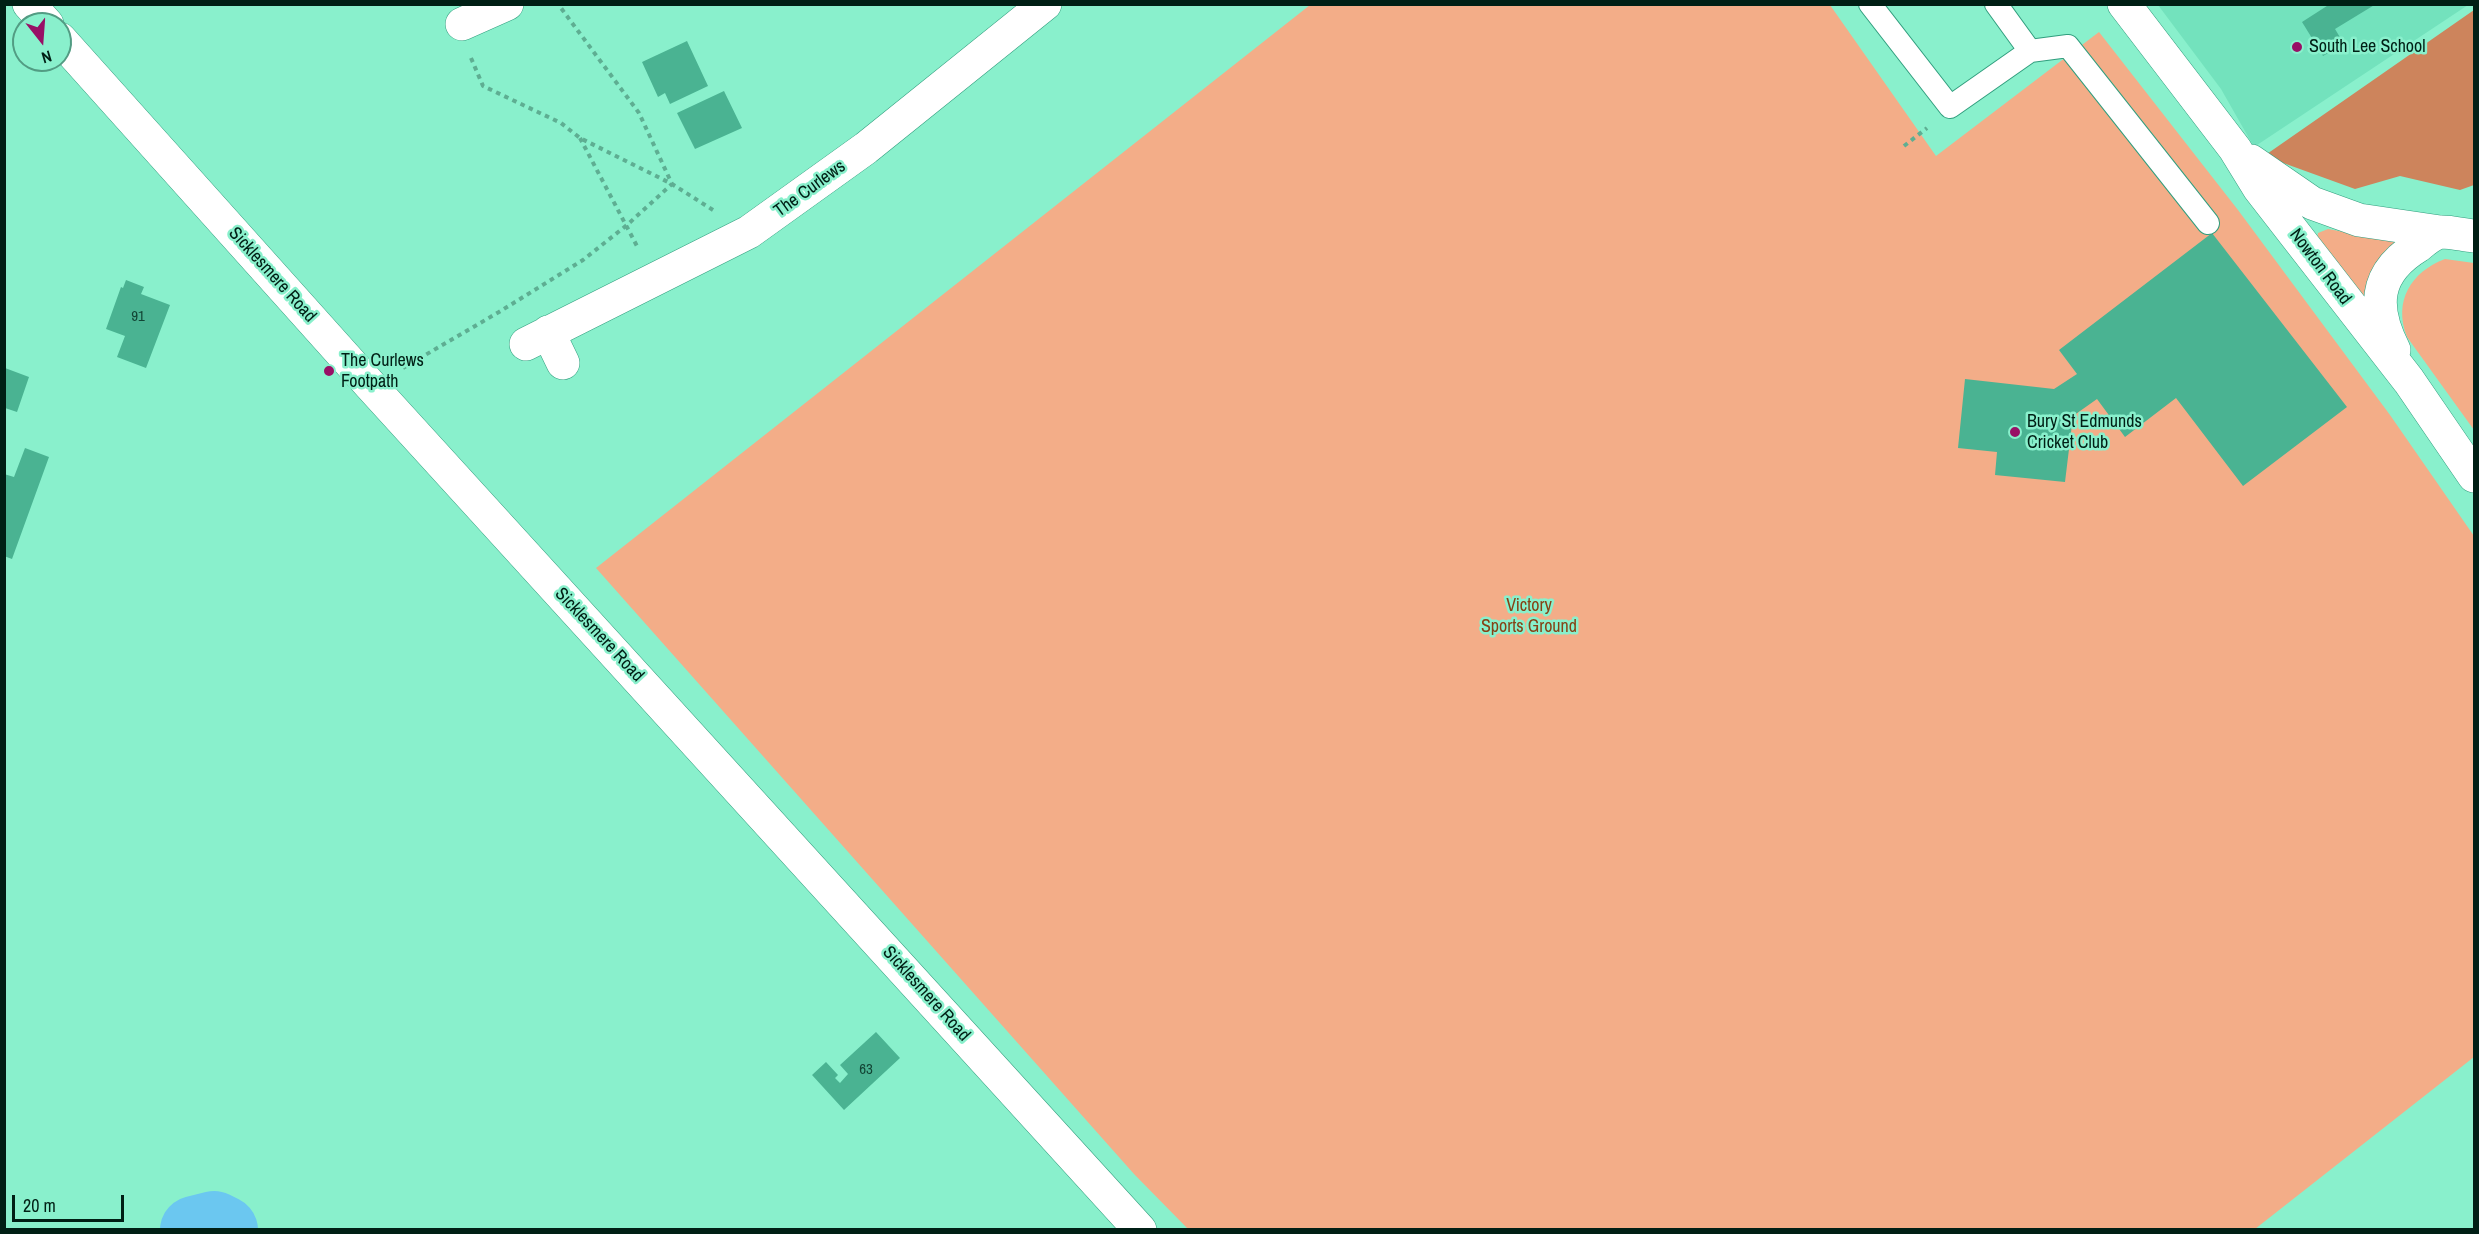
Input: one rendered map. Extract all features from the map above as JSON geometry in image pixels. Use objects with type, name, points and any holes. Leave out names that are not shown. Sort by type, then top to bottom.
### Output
[{"type":"main road","name":"The Curlews","points":[[563,363],[537,338],[749,232],[866,148],[1046,4]]},
{"type":"main road","name":"Nowton Road","points":[[2124,4],[2235,149],[2259,188],[2409,381],[2472,469]]},
{"type":"main road","name":"Sicklesmere Road","points":[[72,52],[371,386],[1140,1230]]},
{"type":"main road","name":"Nowton Road","points":[[2235,149],[2312,203],[2359,220],[2475,236]]},
{"type":"main road","name":"Nowton Road","points":[[2409,381],[2382,327],[2380,310],[2382,284],[2395,264],[2414,248],[2440,232]]},
{"type":"lane","points":[[1870,4],[1950,107],[2030,51],[2068,46],[2208,223]]},
{"type":"lane","points":[[1996,4],[2030,51]]},
{"type":"path","points":[[558,4],[639,113],[672,184]]},
{"type":"path","points":[[484,11],[467,49],[483,86],[561,123],[580,138],[672,184],[749,232]]},
{"type":"path","points":[[580,138],[654,280]]},
{"type":"path","points":[[371,386],[583,261],[672,184]]},
{"type":"shaded area","name":"South Lee School","points":[[2158,5],[2468,5],[2254,147],[2221,89]]},
{"type":"shaded area","points":[[2474,10],[2474,185],[2460,190],[2400,176],[2355,189],[2264,156]]},
{"type":"green space","name":"Victory Sports Ground","points":[[1310,5],[1830,5],[1936,156],[2099,32],[2238,210],[2390,415],[2474,536],[2474,1057],[2255,1229],[1188,1229],[1134,1174],[596,568]]},
{"type":"green space","points":[[2328,229],[2393,241],[2396,245],[2368,294],[2360,298],[2316,245],[2318,233]]},
{"type":"green space","points":[[2445,259],[2474,263],[2474,430],[2407,337],[2403,324],[2402,311],[2408,289],[2423,272]]},
{"type":"building","points":[[2330,4],[2376,4],[2335,29],[2344,44],[2323,56],[2302,22]]},
{"type":"building","points":[[687,41],[708,86],[670,104],[665,93],[658,97],[642,62]]},
{"type":"building","points":[[724,91],[742,128],[695,149],[677,113]]},
{"type":"building","points":[[2212,233],[2347,407],[2243,486],[2176,398],[2125,437],[2097,399],[2073,416],[2065,482],[1995,475],[1997,452],[1958,448],[1965,379],[2054,389],[2077,374],[2059,350]]},
{"type":"building","points":[[126,280],[144,287],[141,294],[170,305],[146,368],[117,357],[125,336],[106,329],[121,287],[123,288]]},
{"type":"building","points":[[5,368],[29,377],[17,412],[5,408]]},
{"type":"building","points":[[25,448],[49,457],[12,559],[4,556],[4,474],[14,477]]},
{"type":"building","points":[[876,1032],[900,1058],[844,1110],[812,1075],[826,1062],[838,1075],[835,1078],[840,1083],[848,1074],[840,1065]]},
{"type":"waterway","points":[[194,1230],[214,1225],[224,1230]]},
{"type":"place","name":"South Lee School","points":[[2297,47]]},
{"type":"place","name":"The Curlews Footpath","points":[[329,371]]},
{"type":"place","name":"Bury St Edmunds Cricket Club","points":[[2015,432]]}]
